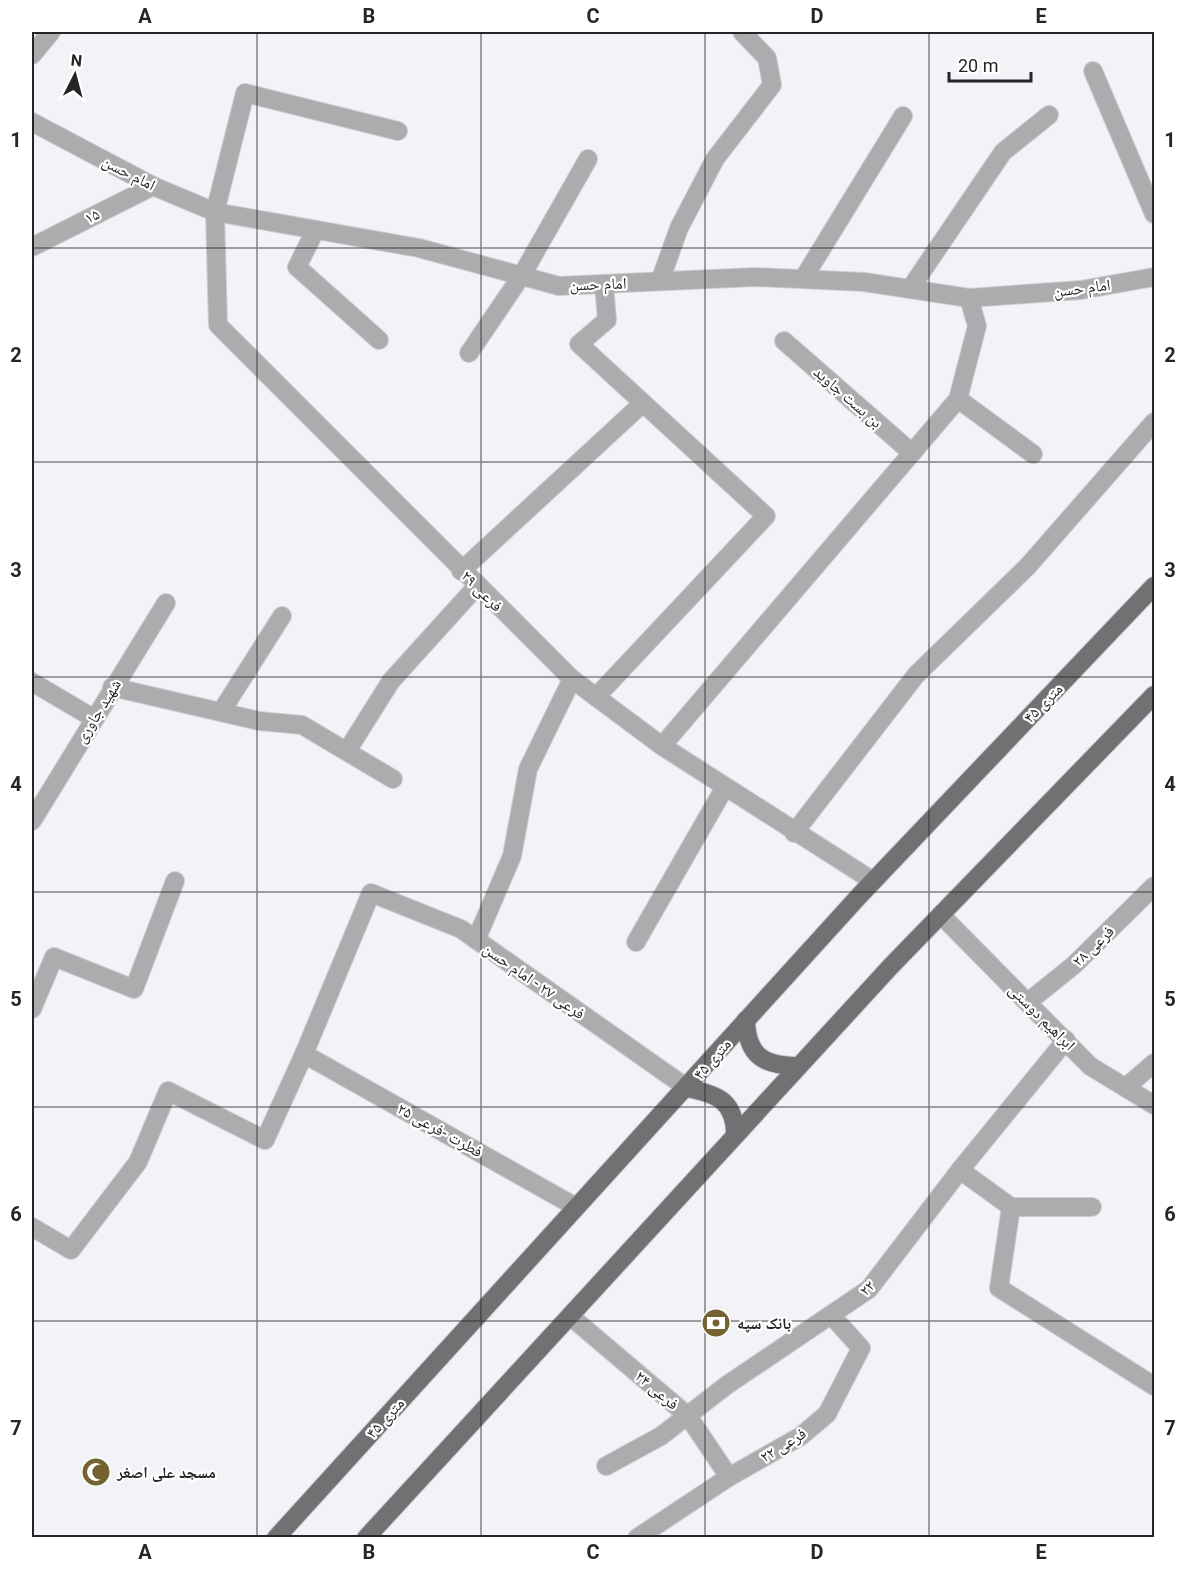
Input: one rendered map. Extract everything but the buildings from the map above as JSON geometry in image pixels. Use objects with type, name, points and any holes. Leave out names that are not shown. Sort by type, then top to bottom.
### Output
[{"type":"main road","name":"۴۵ متری","points":[[276,1538],[873,881],[1155,586]]},
{"type":"main road","points":[[366,1538],[735,1134],[940,915],[1155,695]]},
{"type":"main road","points":[[746,1020],[749,1045],[762,1060],[780,1066],[799,1066]]},
{"type":"main road","points":[[687,1088],[709,1092],[724,1101],[735,1118],[735,1134]]},
{"type":"street","points":[[32,55],[51,32]]},
{"type":"street","points":[[660,282],[679,228],[715,159],[772,85],[767,58],[742,32]]},
{"type":"street","points":[[1093,71],[1155,214]]},
{"type":"street","name":"فرعی ۲۹","points":[[398,131],[245,93],[215,212],[218,325],[572,680],[662,746],[794,833],[873,881]]},
{"type":"street","points":[[910,289],[1003,152],[1049,115]]},
{"type":"street","points":[[803,279],[903,116]]},
{"type":"street","name":"امام حسن","points":[[32,122],[153,186],[215,212],[419,248],[559,286],[755,277],[864,282],[969,298],[1081,290],[1155,277]]},
{"type":"street","points":[[469,353],[522,275],[588,159]]},
{"type":"street","name":"۱۵","points":[[32,247],[153,186]]},
{"type":"street","points":[[315,231],[297,267],[379,340]]},
{"type":"street","points":[[596,697],[766,516],[579,344],[607,320],[604,284]]},
{"type":"street","points":[[662,746],[958,399],[977,326],[969,298]]},
{"type":"street","name":"بن بست جاوید","points":[[784,341],[912,453]]},
{"type":"street","points":[[958,399],[1032,454]]},
{"type":"street","points":[[461,571],[643,403]]},
{"type":"street","points":[[794,833],[916,675],[1028,566],[1155,422]]},
{"type":"street","points":[[347,751],[391,681],[477,586]]},
{"type":"street","name":"شهید جاوری","points":[[32,821],[112,687],[166,603]]},
{"type":"street","points":[[221,712],[282,616]]},
{"type":"street","points":[[476,940],[512,856],[528,769],[572,680]]},
{"type":"street","points":[[32,682],[93,718]]},
{"type":"street","points":[[112,687],[259,721],[302,725],[393,778]]},
{"type":"street","points":[[636,942],[725,787]]},
{"type":"street","points":[[32,1010],[54,957],[135,989],[176,881]]},
{"type":"street","name":"فرعی ۲۸","points":[[1028,1002],[1074,965],[1155,886]]},
{"type":"street","name":"فرعی ۲۷ - امام حسن","points":[[304,1054],[371,893],[461,928],[687,1088]]},
{"type":"street","name":"ابراهیم دوستی","points":[[940,915],[1090,1066],[1155,1105]]},
{"type":"street","name":"۲۲","points":[[606,1466],[661,1436],[869,1289],[960,1170],[1066,1040]]},
{"type":"street","points":[[32,1227],[71,1250],[138,1162],[168,1092],[265,1140],[304,1054]]},
{"type":"street","name":"فطرت -فرعی ۲۵","points":[[304,1054],[576,1207]]},
{"type":"street","points":[[1126,1087],[1155,1063]]},
{"type":"street","points":[[960,1170],[1011,1207],[1092,1207]]},
{"type":"street","points":[[1011,1207],[999,1288],[1155,1386]]},
{"type":"street","name":"فرعی ۲۲","points":[[637,1538],[729,1477],[801,1436],[826,1414],[861,1348],[831,1315]]},
{"type":"street","name":"فرعی ۲۴","points":[[570,1316],[688,1416],[729,1477]]},
{"type":"place","name":"بانک سپه","points":[[716,1323]]},
{"type":"place","name":"مسجد علی اصغر","points":[[96,1472]]}]
